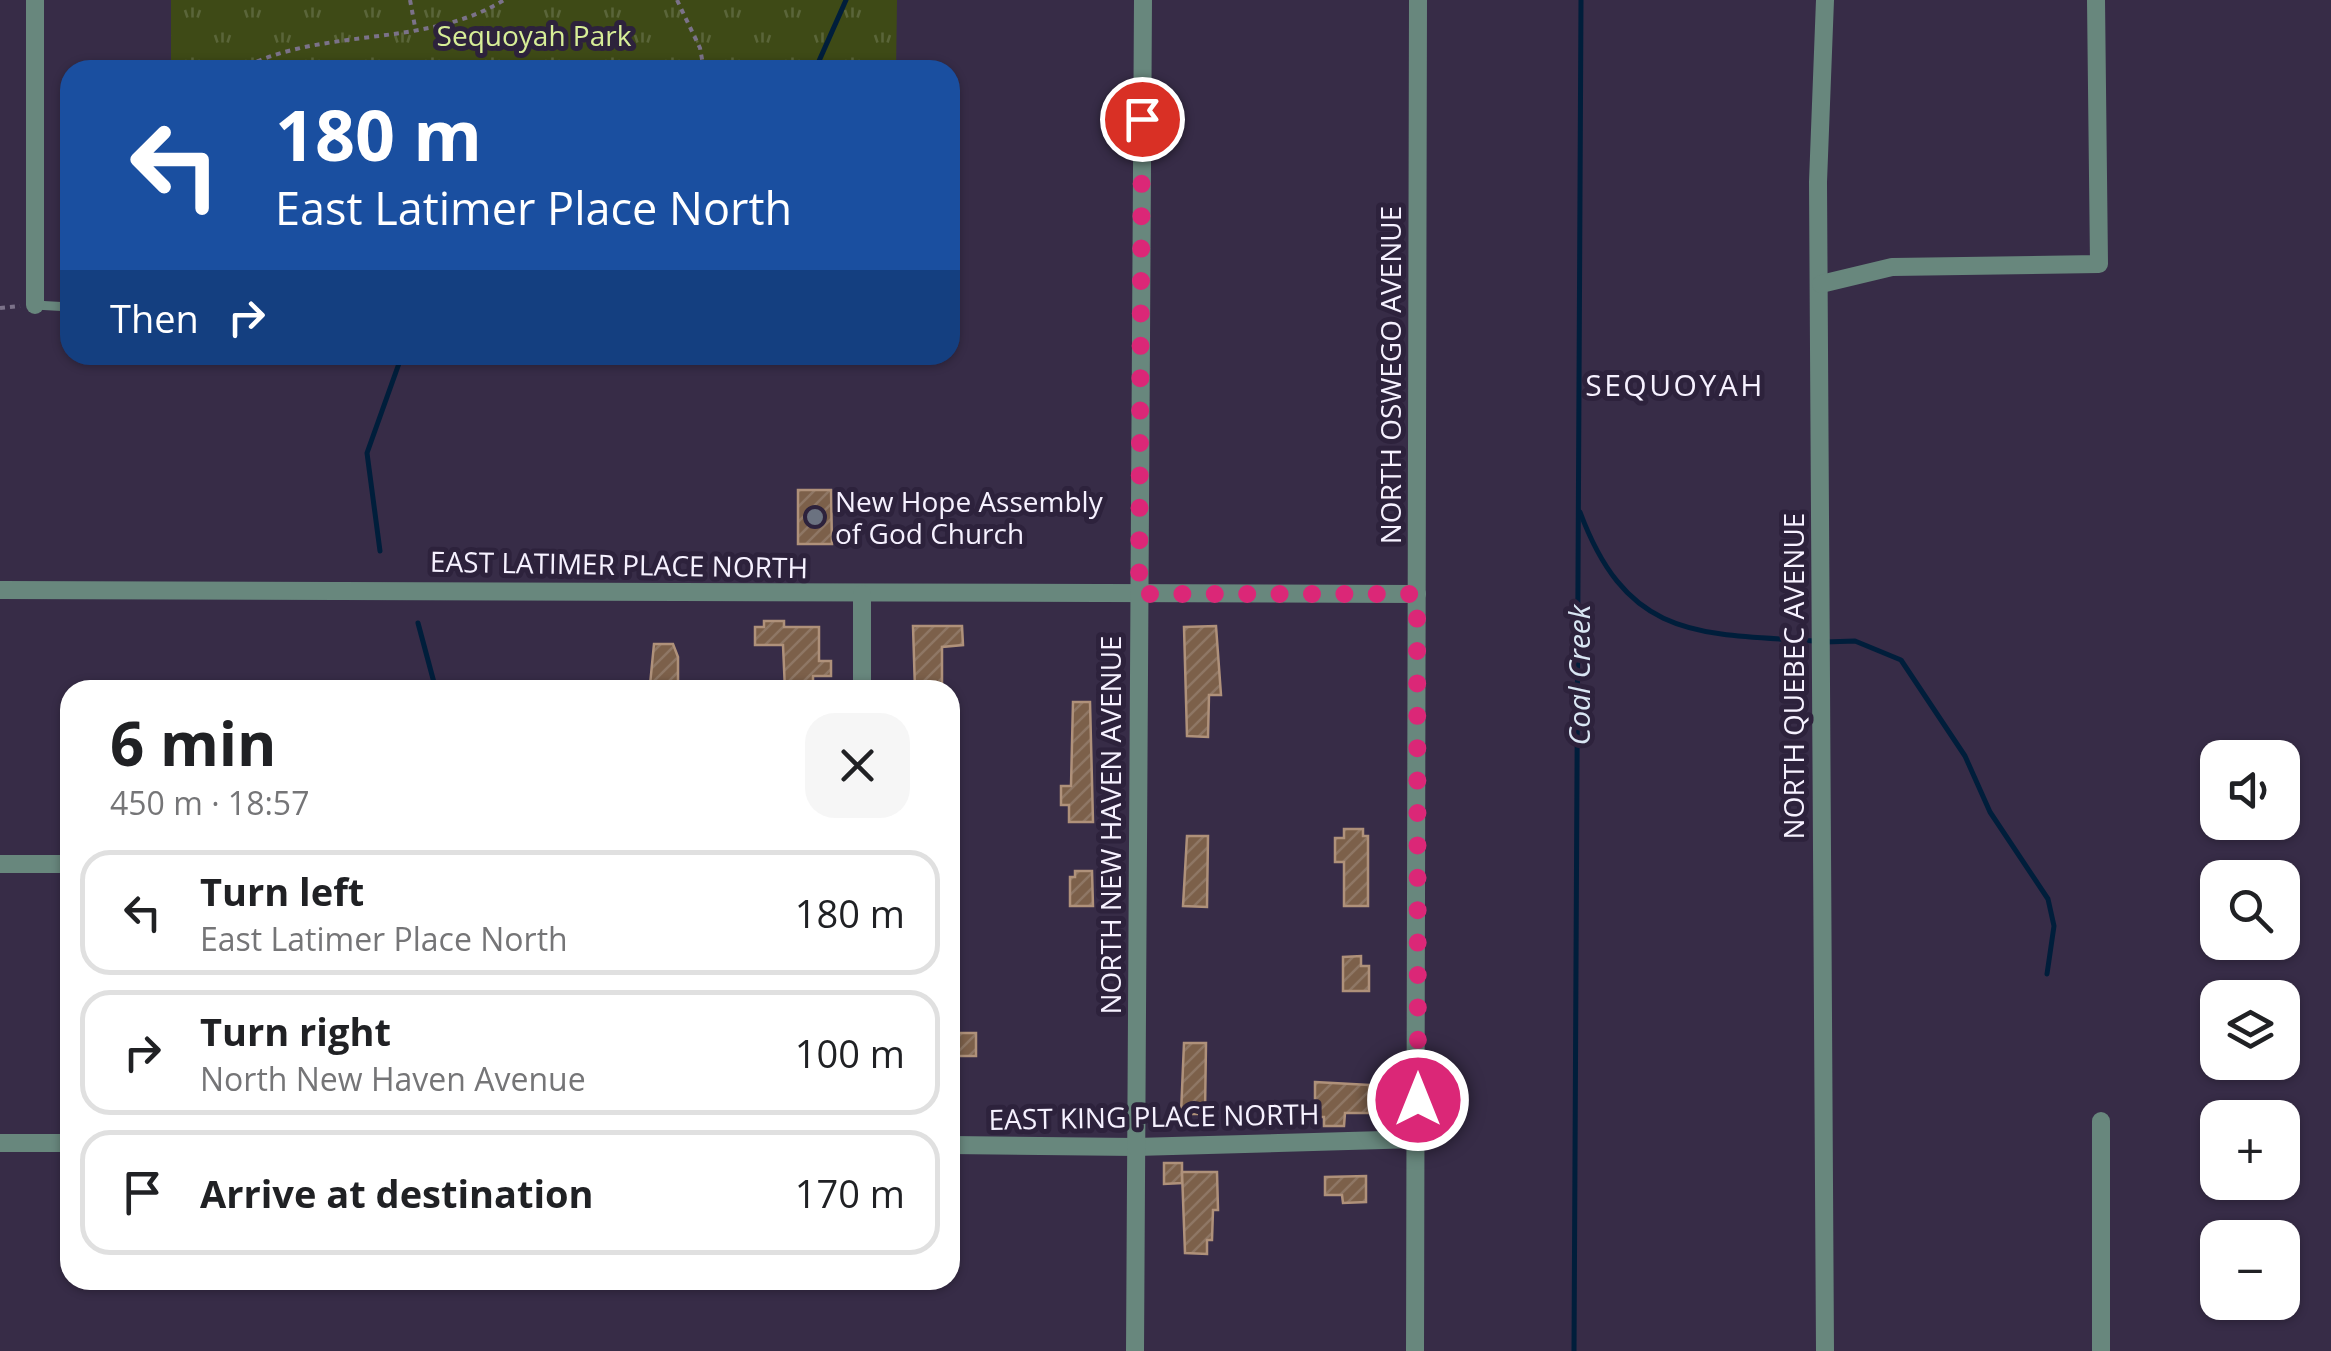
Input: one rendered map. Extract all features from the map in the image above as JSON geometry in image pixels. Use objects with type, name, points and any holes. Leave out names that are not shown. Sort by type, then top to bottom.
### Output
[{"type":"street","points":[[34,0],[34,305]]},
{"type":"street","name":"NORTH NEW HAVEN AVENUE","points":[[1135,1351],[1143,0]]},
{"type":"street","name":"NORTH OSWEGO AVENUE","points":[[1415,1351],[1418,0]]},
{"type":"street","name":"NORTH QUEBEC AVENUE","points":[[1825,0],[1818,182],[1825,1351]]},
{"type":"street","points":[[1821,284],[1892,266],[2099,264],[2096,0]]},
{"type":"street","name":"EAST LATIMER PLACE NORTH","points":[[0,590],[1417,594]]},
{"type":"street","points":[[862,594],[862,680]]},
{"type":"street","points":[[0,864],[60,864]]},
{"type":"street","points":[[2100,1351],[2101,1121]]},
{"type":"street","name":"EAST KING PLACE NORTH","points":[[960,1145],[1136,1147],[1418,1139]]},
{"type":"street","points":[[0,1143],[60,1142]]},
{"type":"lane","points":[[34,305],[60,306]]},
{"type":"path","points":[[410,0],[416,32]]},
{"type":"path","points":[[274,60],[315,48],[456,22],[504,0]]},
{"type":"path","points":[[678,0],[702,60]]},
{"type":"green space","name":"Sequoyah Park","points":[[171,0],[897,0],[896,60],[171,60]]},
{"type":"building","name":"New Hope Assembly of God Church","points":[[798,490],[831,490],[832,544],[798,544]]},
{"type":"building","points":[[764,621],[784,621],[784,627],[819,627],[819,661],[831,661],[831,676],[785,680],[783,645],[755,645],[755,627],[764,627]]},
{"type":"building","points":[[913,626],[962,626],[963,645],[942,647],[942,680],[915,680]]},
{"type":"building","points":[[1216,626],[1221,695],[1209,695],[1208,737],[1187,736],[1184,627]]},
{"type":"building","points":[[654,644],[673,644],[678,657],[678,680],[650,680]]},
{"type":"building","points":[[1073,702],[1090,702],[1093,822],[1069,822],[1069,805],[1061,805],[1061,786],[1071,786]]},
{"type":"building","points":[[1344,829],[1363,829],[1363,836],[1368,836],[1368,906],[1344,906],[1344,862],[1335,862],[1335,838],[1344,838]]},
{"type":"building","points":[[1187,836],[1208,836],[1207,907],[1183,906]]},
{"type":"building","points":[[1075,871],[1092,871],[1093,906],[1070,906],[1070,877],[1075,877]]},
{"type":"building","points":[[1361,956],[1361,966],[1369,966],[1369,991],[1343,991],[1343,957]]},
{"type":"building","points":[[960,1033],[976,1033],[976,1056],[960,1056]]},
{"type":"building","points":[[1184,1043],[1206,1043],[1205,1114],[1181,1114]]},
{"type":"building","points":[[1315,1082],[1369,1085],[1369,1113],[1345,1113],[1344,1126],[1324,1126],[1324,1117],[1315,1117]]},
{"type":"building","points":[[1164,1163],[1182,1163],[1182,1183],[1164,1184]]},
{"type":"building","points":[[1182,1172],[1217,1172],[1218,1210],[1213,1210],[1212,1240],[1207,1240],[1207,1254],[1185,1253]]},
{"type":"building","points":[[1366,1176],[1366,1202],[1343,1203],[1342,1195],[1325,1195],[1325,1177]]},
{"type":"waterway","name":"Coal Creek","points":[[819,60],[846,0]]},
{"type":"waterway","name":"Coal Creek","points":[[1574,1351],[1581,0]]},
{"type":"waterway","name":"Coal Creek","points":[[380,551],[367,453],[398,365]]},
{"type":"waterway","points":[[1580,512],[1599,553],[1620,584],[1643,606],[1670,621],[1734,636],[1814,641]]},
{"type":"waterway","name":"Coal Creek","points":[[418,623],[433,680]]},
{"type":"waterway","points":[[1825,642],[1855,641],[1901,660],[1965,756],[1990,812],[2048,899],[2054,926],[2047,974]]},
{"type":"place","name":"New Hope Assembly of God Church","points":[[815,517]]},
{"type":"district","name":"SEQUOYAH","points":[[1675,384]]},
{"type":"route","points":[[1142,119],[1139,594],[1417,594],[1418,1100]]}]
